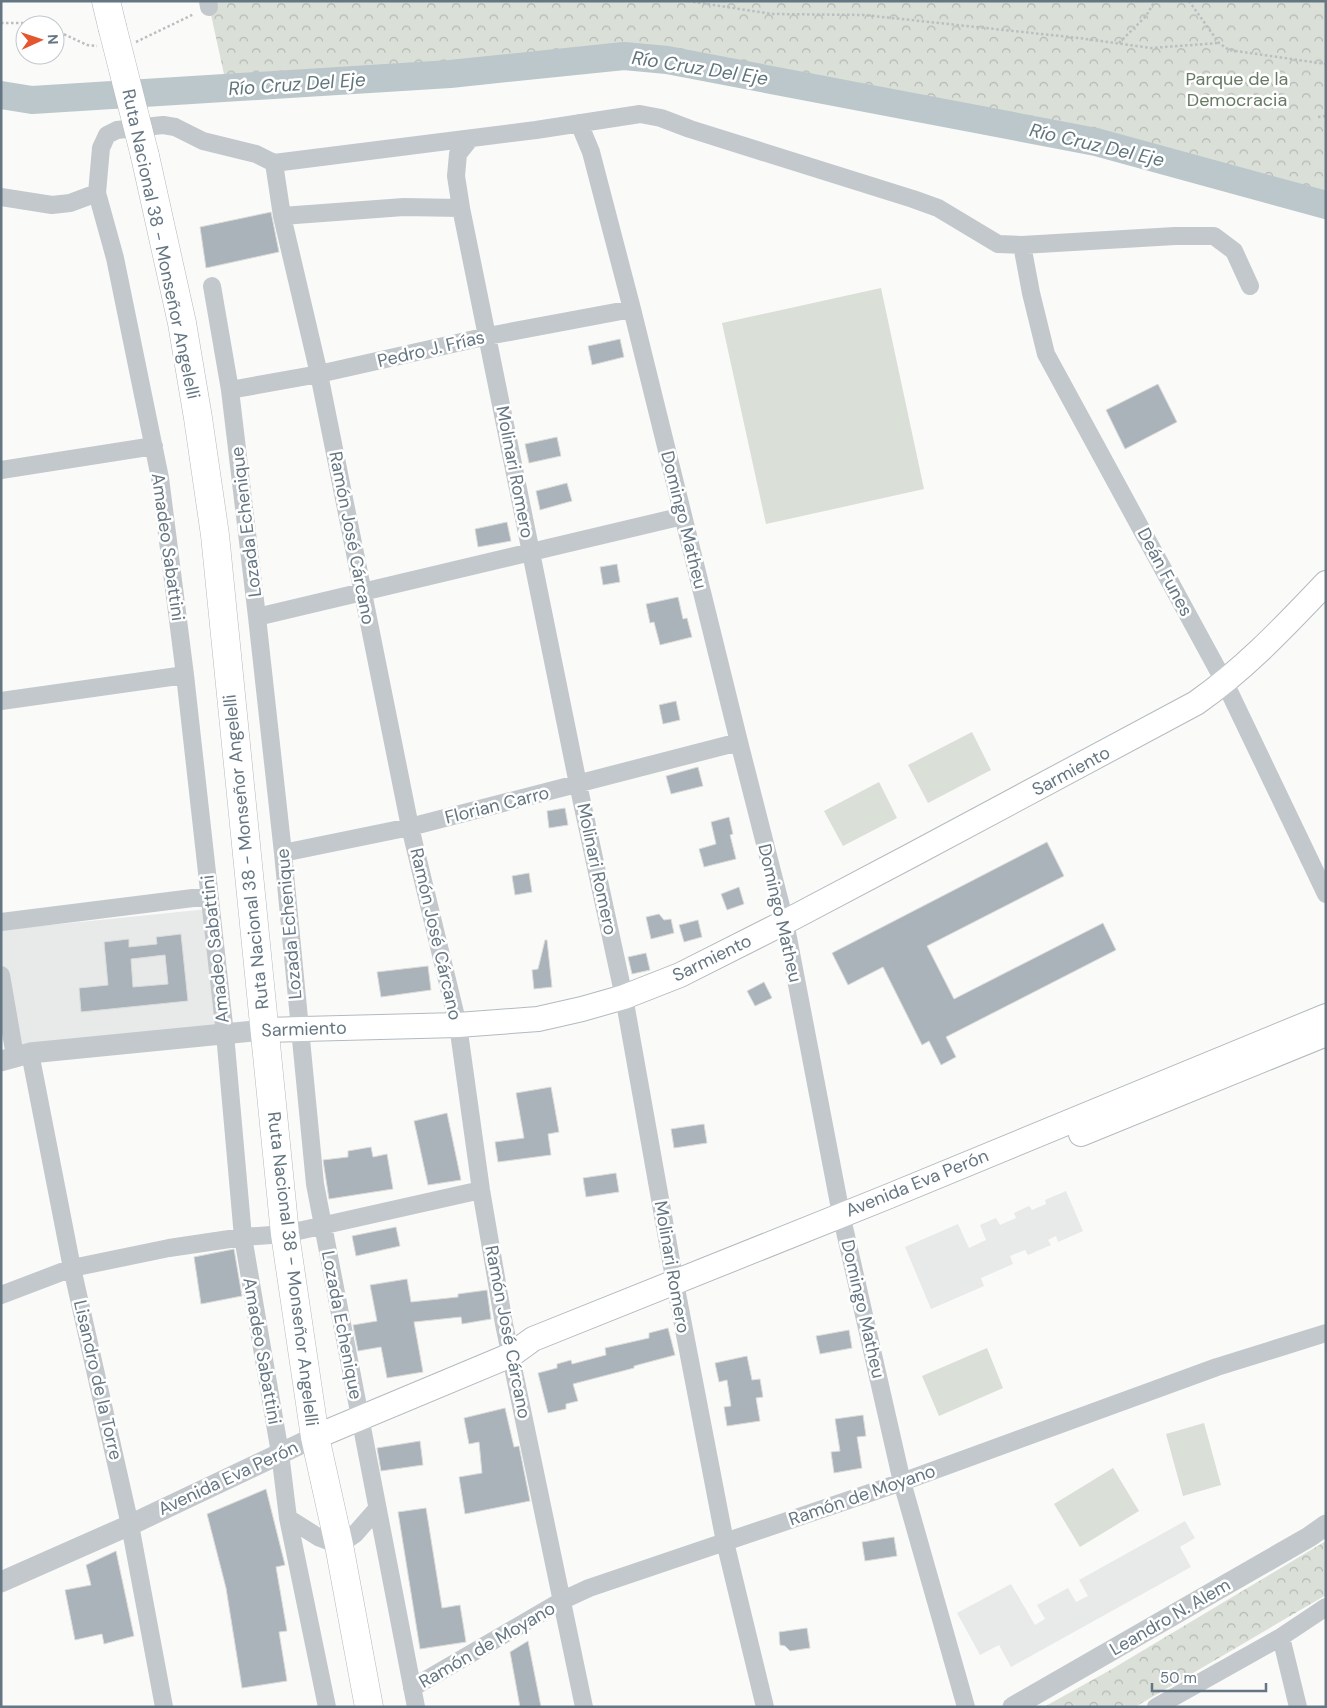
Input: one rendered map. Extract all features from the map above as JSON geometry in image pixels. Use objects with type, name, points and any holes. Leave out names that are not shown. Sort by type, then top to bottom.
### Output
[{"type":"highway","name":"Ruta Nacional 38 - Monseñor Angelelli","points":[[112,29],[145,156],[182,323],[204,451],[220,583],[284,1234],[315,1437],[339,1545],[369,1707]]},
{"type":"main road","name":"Sarmiento","points":[[264,1030],[458,1025],[538,1019],[624,997],[680,975],[785,922],[1196,703],[1225,683],[1326,583]]},
{"type":"main road","name":"Avenida Eva Perón","points":[[843,1222],[888,1197],[1326,1016]]},
{"type":"main road","name":"Avenida Eva Perón","points":[[315,1437],[511,1355],[533,1339],[676,1289],[1326,1034]]},
{"type":"street","points":[[1,197],[52,205],[70,203],[97,193],[101,148],[108,135],[117,130],[163,125],[175,127],[203,141],[256,154],[274,164],[470,139],[640,114],[661,118],[690,129],[938,208],[998,244],[1022,245],[1175,236],[1214,236],[1234,251],[1250,286]]},
{"type":"street","name":"Domingo Matheu","points":[[579,123],[591,152],[632,309],[785,922],[843,1222],[902,1482],[966,1707]]},
{"type":"street","name":"Molinari Romero","points":[[470,139],[458,154],[456,176],[461,208],[578,784],[624,997],[676,1289],[725,1542],[766,1707]]},
{"type":"street","name":"Ramón José Cárcano","points":[[274,164],[282,216],[319,374],[410,827],[458,1025],[481,1190],[511,1355],[584,1707]]},
{"type":"street","name":"Amadeo Sabattini","points":[[97,193],[115,258],[160,478],[185,675],[225,1034],[243,1237],[280,1453],[288,1518],[327,1707]]},
{"type":"street","points":[[282,216],[404,207],[461,208]]},
{"type":"street","name":"Deán Funes","points":[[1022,245],[1046,354],[1225,683],[1326,894]]},
{"type":"street","name":"Lozada Echenique","points":[[212,286],[230,390],[257,616],[283,852],[315,1184],[416,1707]]},
{"type":"street","name":"Pedro J. Frías","points":[[230,390],[319,374],[488,336],[632,309]]},
{"type":"street","points":[[1,470],[154,446]]},
{"type":"street","points":[[257,616],[683,516]]},
{"type":"street","points":[[1,701],[185,675]]},
{"type":"street","name":"Florian Carro","points":[[283,852],[410,827],[739,742]]},
{"type":"street","points":[[1,922],[209,896]]},
{"type":"street","name":"Lisandro de la Torre","points":[[1,975],[15,1057],[72,1268],[130,1525],[164,1707]]},
{"type":"street","name":"Sarmiento","points":[[15,1057],[264,1030]]},
{"type":"street","points":[[1,1296],[72,1268],[169,1248],[243,1237],[284,1234],[481,1190]]},
{"type":"street","name":"Ramón de Moyano","points":[[412,1688],[563,1600],[589,1588],[902,1482],[1217,1367],[1326,1333]]},
{"type":"street","name":"Avenida Eva Perón","points":[[1,1582],[130,1525],[315,1437]]},
{"type":"street","points":[[288,1518],[318,1537],[339,1545],[355,1534],[377,1509]]},
{"type":"street","name":"Leandro N. Alem","points":[[1013,1707],[1309,1537],[1326,1525]]},
{"type":"street","points":[[1156,1707],[1281,1637],[1326,1608]]},
{"type":"street","points":[[1281,1637],[1298,1707]]},
{"type":"path","points":[[688,1],[772,14],[864,15],[1079,38],[1151,48],[1219,43]]},
{"type":"path","points":[[1119,44],[1146,16],[1155,1]]},
{"type":"path","points":[[1189,1],[1219,43],[1229,50],[1326,64]]},
{"type":"path","points":[[65,35],[87,45],[112,29],[137,42],[208,4]]},
{"type":"path","points":[[1,23],[15,23]]},
{"type":"path","points":[[1318,118],[1326,116]]},
{"type":"shaded area","points":[[208,909],[225,1034],[15,1051],[1,978],[1,930]]},
{"type":"shaded area","points":[[1066,1191],[1083,1231],[1058,1242],[1056,1236],[1048,1240],[1051,1245],[1028,1255],[1025,1250],[1010,1256],[1013,1264],[981,1278],[984,1286],[931,1309],[905,1247],[958,1224],[969,1248],[986,1240],[980,1225],[996,1218],[1000,1225],[1016,1218],[1014,1213],[1029,1206],[1032,1210],[1046,1204],[1045,1200]]},
{"type":"shaded area","points":[[1185,1521],[1195,1538],[1180,1547],[1191,1567],[1011,1667],[999,1645],[980,1655],[957,1613],[1011,1584],[1035,1625],[1045,1619],[1037,1605],[1068,1588],[1076,1602],[1088,1596],[1079,1580]]},
{"type":"green space","name":"Parque de la Democracia","points":[[208,1],[1326,1],[1326,205],[1096,142],[667,60],[624,56],[450,74],[227,88]]},
{"type":"green space","points":[[881,288],[924,489],[766,524],[722,323]]},
{"type":"green space","points":[[972,732],[991,770],[928,803],[908,765]]},
{"type":"green space","points":[[879,782],[897,818],[843,846],[824,811]]},
{"type":"green space","points":[[987,1348],[1003,1388],[939,1416],[922,1376]]},
{"type":"green space","points":[[1204,1423],[1221,1485],[1183,1496],[1166,1434]]},
{"type":"green space","points":[[1113,1468],[1139,1511],[1080,1547],[1054,1504]]},
{"type":"green space","points":[[1326,1541],[1326,1595],[1135,1707],[1044,1707],[1112,1669]]},
{"type":"building","points":[[271,212],[279,252],[206,268],[200,227]]},
{"type":"building","points":[[620,339],[624,357],[592,365],[588,346]]},
{"type":"building","points":[[1158,384],[1177,422],[1125,449],[1106,410]]},
{"type":"building","points":[[557,437],[561,456],[529,463],[525,444]]},
{"type":"building","points":[[567,483],[572,501],[540,510],[536,491]]},
{"type":"building","points":[[507,522],[511,541],[478,547],[475,529]]},
{"type":"building","points":[[617,564],[620,582],[603,585],[600,567]]},
{"type":"building","points":[[678,597],[683,619],[687,618],[692,637],[660,645],[654,622],[650,623],[646,604]]},
{"type":"building","points":[[676,701],[680,720],[663,724],[659,705]]},
{"type":"building","points":[[698,767],[703,786],[671,794],[666,776]]},
{"type":"building","points":[[565,808],[568,825],[549,828],[547,811]]},
{"type":"building","points":[[729,817],[733,834],[730,835],[736,859],[704,867],[699,849],[716,844],[711,822]]},
{"type":"building","points":[[1047,842],[1064,876],[927,946],[954,999],[1103,923],[1116,950],[946,1037],[956,1057],[941,1065],[929,1041],[922,1045],[883,967],[848,985],[832,953]]},
{"type":"building","points":[[529,873],[532,892],[515,895],[512,876]]},
{"type":"building","points":[[739,887],[744,904],[727,910],[721,894]]},
{"type":"building","points":[[659,914],[664,920],[671,919],[674,933],[651,939],[646,917]]},
{"type":"building","points":[[698,920],[702,937],[684,942],[679,925]]},
{"type":"building","points":[[181,934],[188,1001],[81,1012],[79,988],[108,985],[104,942],[129,939],[129,947],[157,944],[156,937]],"holes":[[[165,955],[168,984],[133,987],[131,959]]]},
{"type":"building","points":[[545,940],[547,940],[552,987],[534,989],[532,970],[538,969]]},
{"type":"building","points":[[646,953],[650,970],[632,974],[628,957]]},
{"type":"building","points":[[428,966],[431,990],[381,997],[377,972]]},
{"type":"building","points":[[764,982],[772,998],[755,1006],[747,991]]},
{"type":"building","points":[[551,1087],[559,1132],[548,1134],[551,1155],[498,1162],[495,1142],[524,1138],[516,1093]]},
{"type":"building","points":[[447,1113],[461,1180],[428,1185],[414,1121]]},
{"type":"building","points":[[704,1124],[707,1143],[674,1148],[671,1129]]},
{"type":"building","points":[[371,1147],[373,1157],[387,1154],[393,1189],[329,1199],[323,1160],[348,1157],[348,1151]]},
{"type":"building","points":[[616,1173],[619,1192],[586,1197],[583,1178]]},
{"type":"building","points":[[396,1227],[400,1246],[356,1256],[352,1236]]},
{"type":"building","points":[[234,1249],[242,1296],[201,1304],[194,1257]]},
{"type":"building","points":[[407,1279],[411,1302],[458,1297],[458,1294],[487,1290],[491,1319],[462,1324],[461,1317],[414,1322],[423,1372],[387,1378],[381,1347],[358,1351],[353,1325],[377,1321],[370,1285]]},
{"type":"building","points":[[668,1328],[675,1355],[573,1384],[578,1401],[566,1404],[566,1409],[548,1413],[538,1373],[557,1368],[557,1364],[571,1360],[572,1364],[606,1355],[605,1348],[649,1338],[649,1333]]},
{"type":"building","points":[[849,1330],[852,1348],[820,1354],[816,1336]]},
{"type":"building","points":[[747,1356],[752,1380],[760,1379],[763,1397],[756,1398],[760,1421],[727,1426],[724,1407],[731,1406],[727,1380],[719,1382],[715,1363]]},
{"type":"building","points":[[505,1408],[514,1447],[519,1446],[530,1501],[465,1514],[459,1477],[482,1473],[479,1442],[469,1444],[464,1418]]},
{"type":"building","points":[[863,1415],[866,1436],[857,1437],[862,1468],[834,1473],[831,1452],[840,1451],[835,1419]]},
{"type":"building","points":[[420,1441],[423,1465],[381,1471],[377,1448]]},
{"type":"building","points":[[266,1489],[285,1565],[276,1567],[287,1631],[279,1632],[287,1681],[242,1688],[226,1588],[207,1514]]},
{"type":"building","points":[[426,1508],[442,1608],[460,1605],[466,1642],[420,1649],[398,1512]]},
{"type":"building","points":[[894,1537],[897,1556],[865,1561],[862,1542]]},
{"type":"building","points":[[116,1551],[134,1636],[104,1644],[102,1634],[75,1640],[65,1590],[91,1585],[86,1565]]},
{"type":"building","points":[[807,1628],[810,1648],[790,1651],[785,1646],[780,1645],[779,1632]]},
{"type":"building","points":[[528,1641],[541,1707],[520,1707],[510,1652]]},
{"type":"waterway","name":"Río Cruz Del Eje","points":[[1,95],[32,100],[450,74],[624,56],[667,60],[1096,142],[1326,205]]}]
